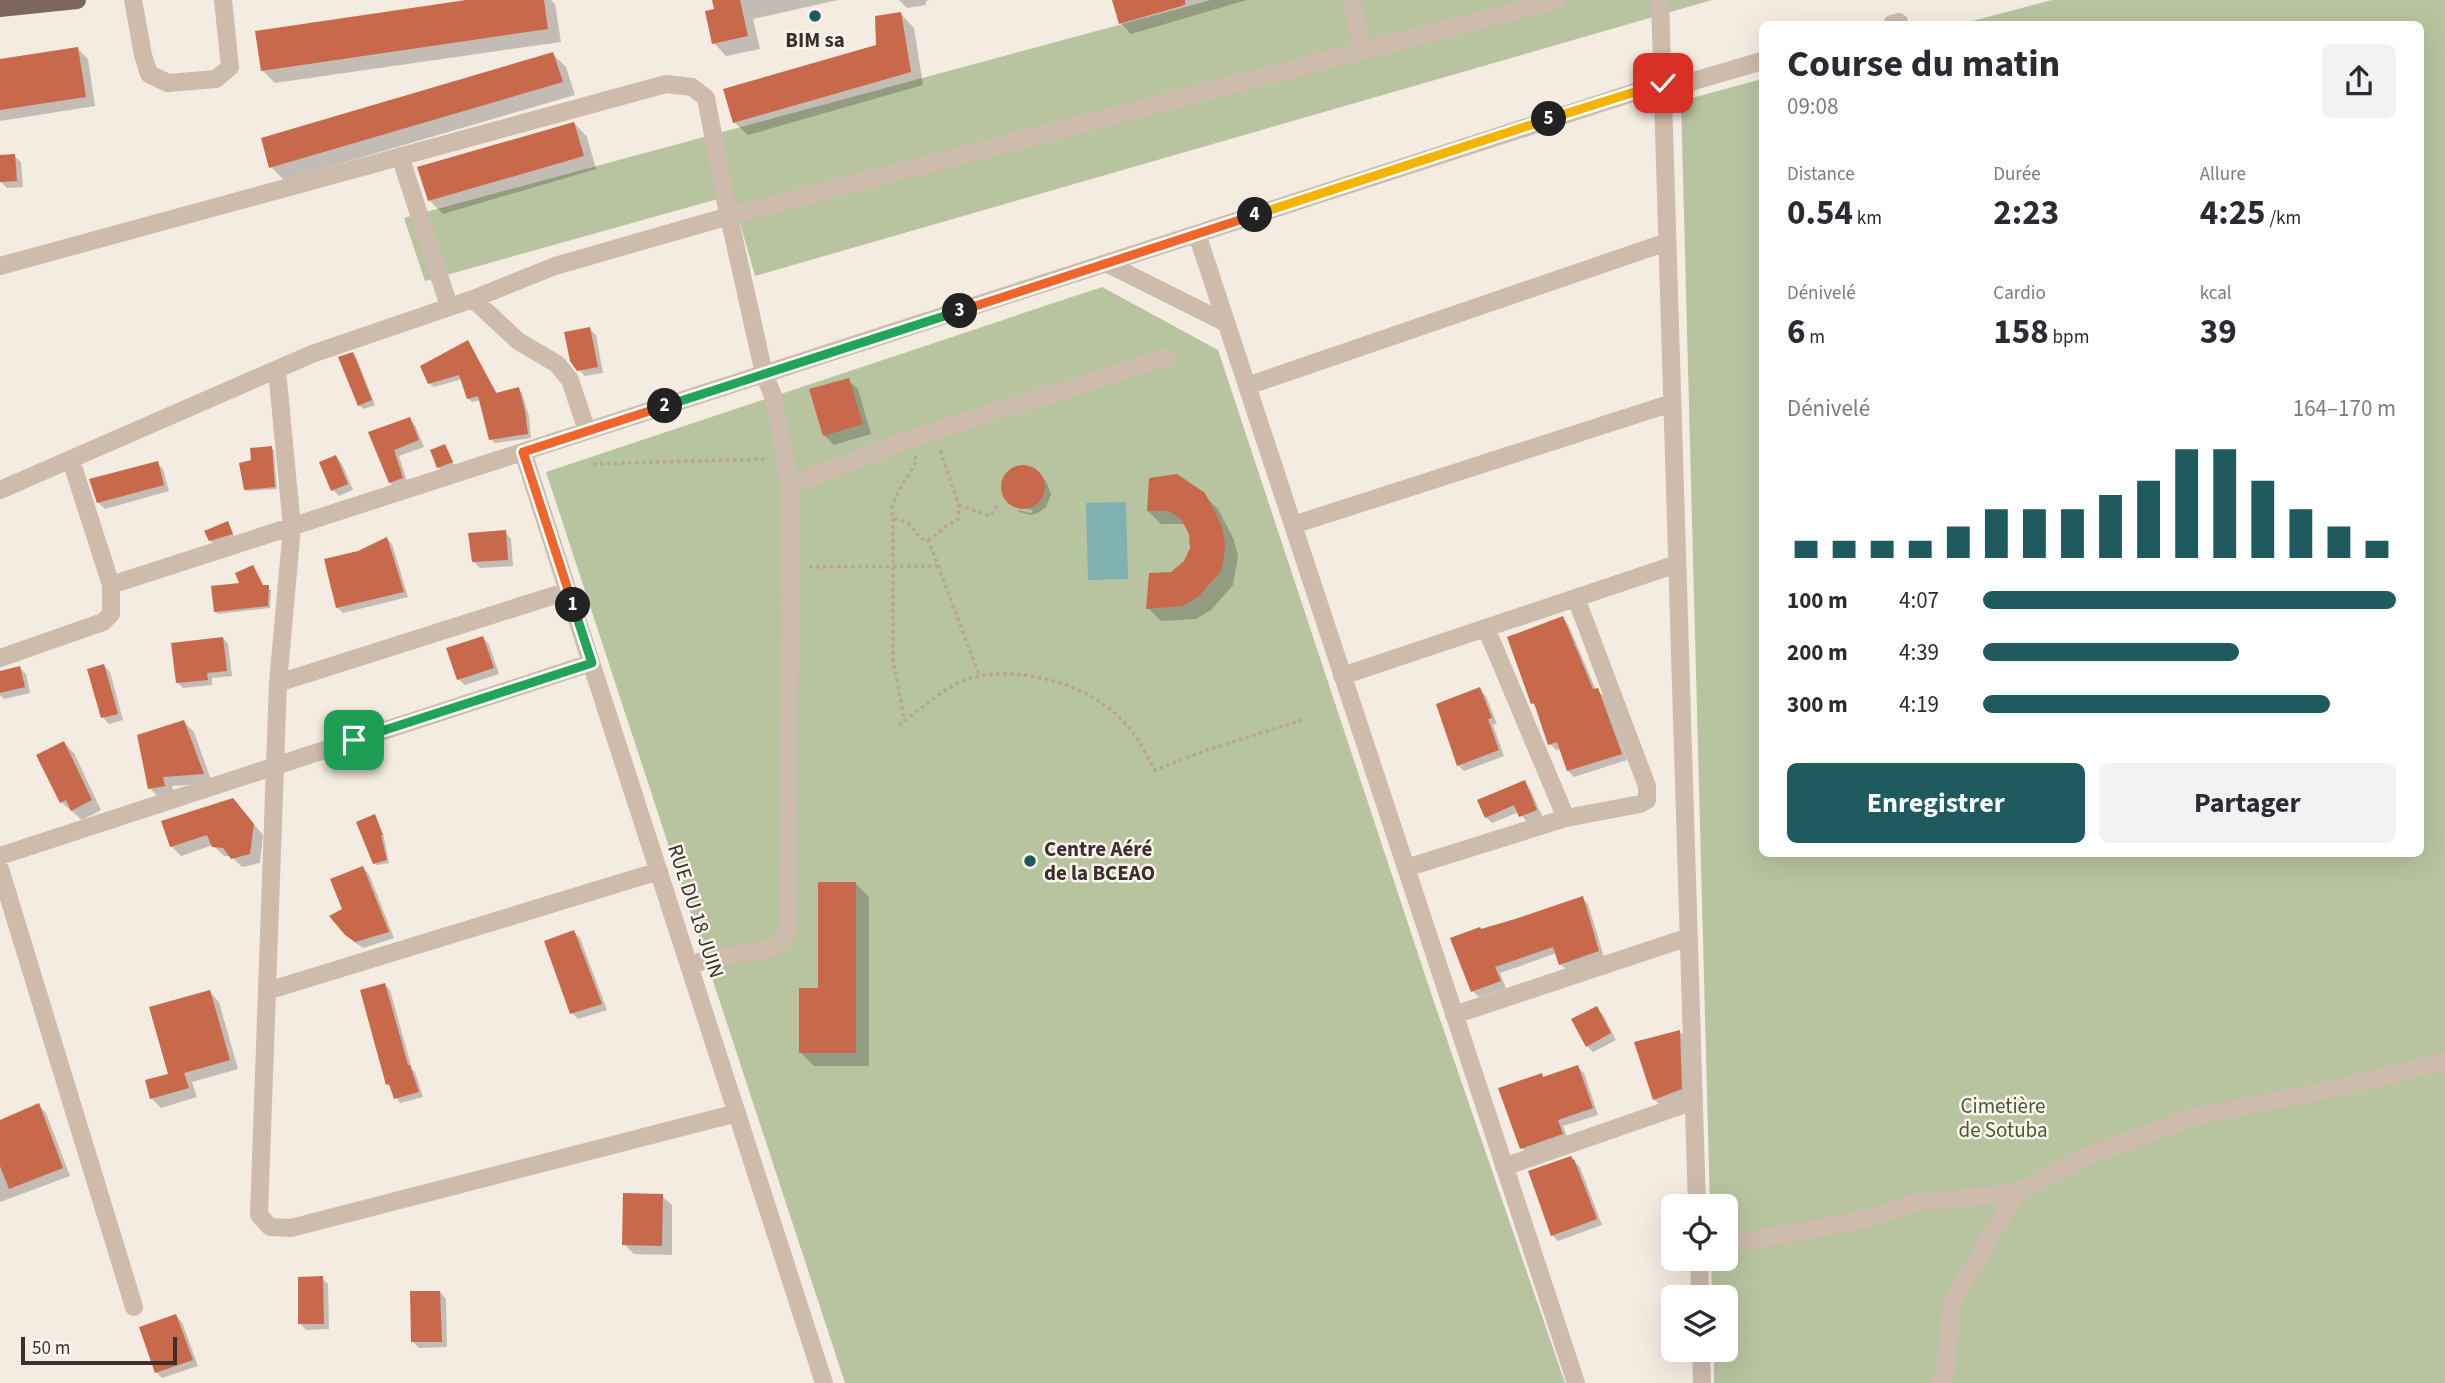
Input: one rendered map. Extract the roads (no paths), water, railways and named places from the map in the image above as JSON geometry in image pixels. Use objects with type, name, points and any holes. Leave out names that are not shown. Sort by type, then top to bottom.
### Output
[{"type":"main road","points":[[0,8],[77,0]]},
{"type":"street","points":[[133,0],[149,74],[168,83],[216,79],[230,67],[223,0]]},
{"type":"street","points":[[1352,0],[1363,51]]},
{"type":"street","points":[[1660,0],[1697,1194]]},
{"type":"street","points":[[0,491],[312,354],[473,299],[555,266],[729,216],[1546,1]]},
{"type":"street","points":[[111,585],[1105,263],[1663,86],[1759,62]]},
{"type":"street","points":[[0,266],[666,84],[692,86],[706,98],[729,216],[765,374],[773,396],[790,485],[788,932],[774,948],[705,960],[690,966]]},
{"type":"street","points":[[400,156],[449,306]]},
{"type":"street","points":[[1197,234],[1576,1383]]},
{"type":"street","points":[[1247,386],[1667,242]]},
{"type":"street","points":[[1105,263],[1226,323]]},
{"type":"street","points":[[473,299],[518,341],[557,364],[570,380],[587,431]]},
{"type":"street","points":[[790,485],[910,439],[1167,357]]},
{"type":"street","points":[[277,370],[292,527],[278,683],[258,1215],[270,1227],[291,1228],[737,1113]]},
{"type":"street","points":[[1293,525],[1672,403]]},
{"type":"street","name":"RUE DU 18 JUIN","points":[[523,452],[824,1383]]},
{"type":"street","points":[[0,658],[108,619],[111,614],[111,585],[71,460]]},
{"type":"street","points":[[1342,676],[1677,564]]},
{"type":"street","points":[[278,683],[568,591]]},
{"type":"street","points":[[1406,868],[1566,818],[1640,804],[1647,800],[1647,786],[1576,598]]},
{"type":"street","points":[[1486,628],[1566,818]]},
{"type":"street","points":[[0,856],[592,663]]},
{"type":"street","points":[[0,869],[134,1307]]},
{"type":"street","points":[[267,991],[659,871]]},
{"type":"street","points":[[1454,1014],[1689,937]]},
{"type":"street","points":[[1738,1243],[1866,1219],[1917,1202],[2016,1193],[2083,1158],[2192,1117],[2343,1087],[2445,1061]]},
{"type":"street","points":[[1504,1167],[1694,1101]]},
{"type":"street","points":[[1940,1383],[1945,1376],[1952,1302],[2016,1193]]},
{"type":"street","points":[[1701,1362],[1702,1383]]},
{"type":"water","points":[[1126,502],[1128,579],[1088,580],[1086,503]]},
{"type":"place","name":"BIM sa","points":[[815,16]]},
{"type":"place","name":"Centre Aéré de la BCEAO","points":[[1030,861]]},
{"type":"park label","name":"Cimetière de Sotuba","points":[[2003,1118]]}]
